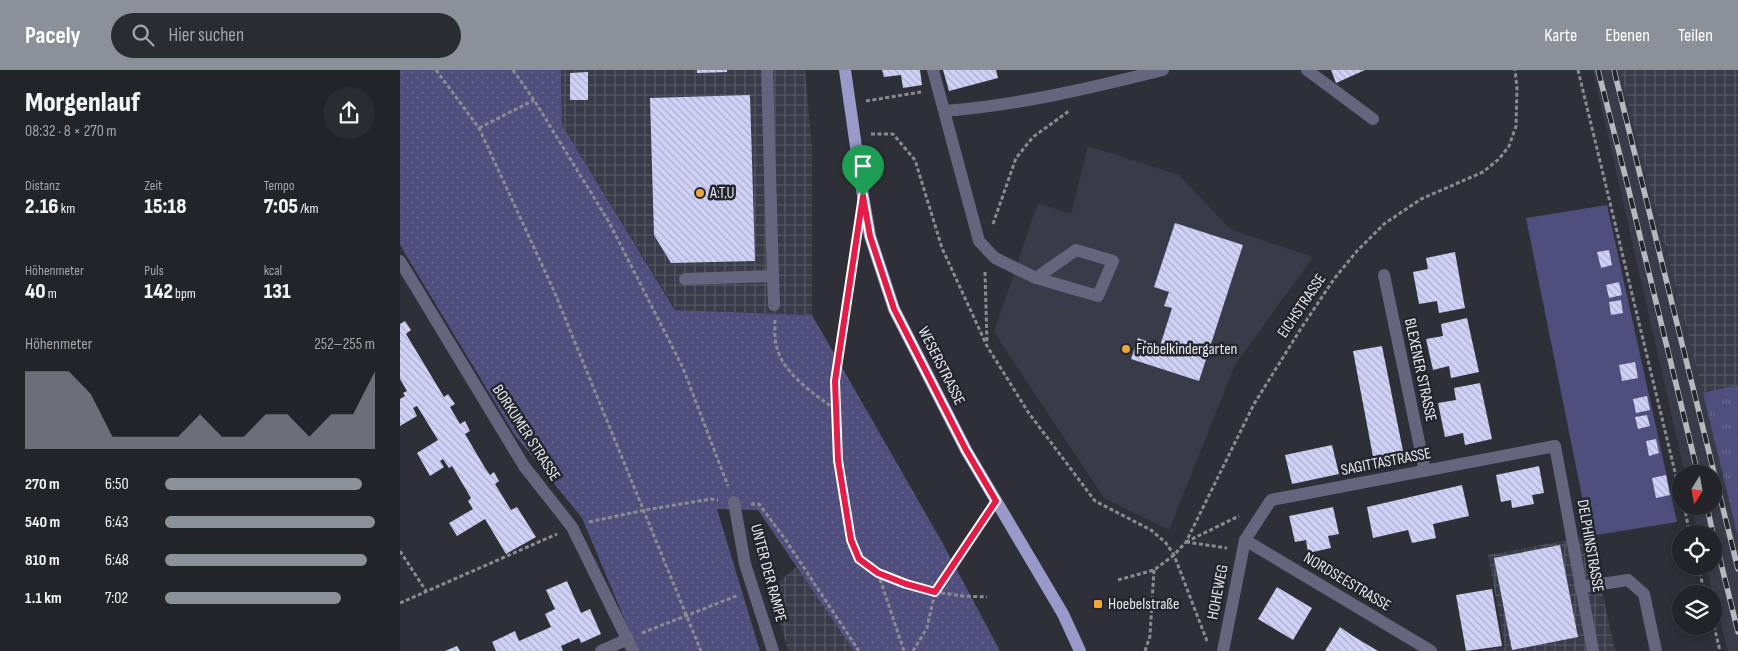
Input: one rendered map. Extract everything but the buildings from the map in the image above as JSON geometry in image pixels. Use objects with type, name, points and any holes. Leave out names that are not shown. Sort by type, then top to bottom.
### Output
[{"type":"main road","name":"WESERSTRASSE","points":[[845,70],[870,236],[894,309],[966,450],[1064,614],[1080,651]]},
{"type":"street","points":[[767,70],[774,305]]},
{"type":"street","points":[[933,70],[979,241],[994,258],[1036,278],[1098,296],[1113,261],[1076,250],[1036,278]]},
{"type":"street","points":[[945,111],[986,108],[1087,89],[1163,70]]},
{"type":"street","points":[[1307,70],[1373,119]]},
{"type":"street","name":"BORKUMER STRASSE","points":[[400,261],[524,466],[572,527],[630,645]]},
{"type":"street","name":"BLEXENER STRASSE","points":[[1384,275],[1425,471]]},
{"type":"street","points":[[685,279],[773,276]]},
{"type":"street","name":"SAGITTASTRASSE","points":[[1271,500],[1555,446]]},
{"type":"street","name":"DELPHINSTRASSE","points":[[1555,446],[1593,651]]},
{"type":"street","points":[[1245,540],[1271,500]]},
{"type":"street","name":"UNTER DER RAMPE","points":[[734,502],[745,564],[773,651]]},
{"type":"street","name":"HOHEWEG","points":[[1223,651],[1245,540]]},
{"type":"street","name":"NORDSEESTRASSE","points":[[1245,540],[1431,651]]},
{"type":"street","points":[[1581,587],[1628,580],[1644,594],[1656,651]]},
{"type":"street","points":[[601,651],[630,645]]},
{"type":"path","points":[[436,70],[479,128],[554,291],[701,651]]},
{"type":"path","points":[[513,70],[534,100],[609,222],[683,368],[734,502]]},
{"type":"path","name":"EICHSTRASSE","points":[[1118,580],[1154,570],[1174,555],[1186,542],[1254,404],[1334,279],[1352,258],[1384,224],[1421,199],[1483,172],[1499,160],[1510,146],[1516,126],[1515,70]]},
{"type":"path","points":[[1578,70],[1673,465]]},
{"type":"path","points":[[987,346],[984,276],[986,249],[1002,194],[1016,158],[1033,137],[1076,105],[1087,89]]},
{"type":"path","points":[[850,103],[939,90]]},
{"type":"path","points":[[479,128],[534,100]]},
{"type":"path","points":[[854,134],[893,134],[915,160],[942,248],[987,346],[1028,412],[1086,490],[1096,501],[1151,530],[1166,543],[1174,555],[1208,642]]},
{"type":"path","points":[[855,245],[835,381],[838,460],[851,540],[859,559],[878,573],[906,584],[935,592],[987,597]]},
{"type":"path","points":[[774,305],[777,348],[784,362],[796,378],[835,410]]},
{"type":"path","points":[[400,603],[572,527],[645,510],[711,499],[759,504],[785,539],[859,651]]},
{"type":"path","points":[[1186,542],[1271,500]]},
{"type":"path","points":[[913,651],[927,628],[935,592],[996,501]]},
{"type":"path","points":[[1186,542],[1224,549],[1245,540]]},
{"type":"path","points":[[400,551],[426,591]]},
{"type":"path","points":[[1145,651],[1150,636],[1154,570]]},
{"type":"path","points":[[878,573],[904,651]]},
{"type":"path","points":[[630,645],[687,615],[753,590]]},
{"type":"path","points":[[1716,635],[1720,651]]},
{"type":"shaded area","points":[[561,70],[805,70],[812,146],[812,315],[676,310],[562,125]]},
{"type":"shaded area","points":[[1593,70],[1620,70],[1720,465],[1683,465]]},
{"type":"shaded area","points":[[1620,70],[1738,70],[1738,537]]},
{"type":"shaded area","name":"Fröbelkindergarten","points":[[1088,146],[1179,175],[1230,229],[1313,257],[1235,365],[1169,530],[1104,498],[994,332],[1038,203],[1071,214]]},
{"type":"shaded area","points":[[1722,471],[1738,537],[1738,651],[1728,651],[1722,628],[1722,585],[1711,585],[1708,575],[1722,575],[1722,525],[1696,525],[1694,515],[1722,515]]},
{"type":"shaded area","points":[[1590,536],[1615,651],[1480,651],[1505,647],[1488,555]]},
{"type":"shaded area","points":[[797,566],[854,651],[788,651],[771,589]]},
{"type":"green space","points":[[400,70],[561,70],[562,125],[675,310],[812,315],[942,542],[1000,651],[854,651],[758,510],[717,509],[760,651],[638,651],[582,518],[514,434],[400,245]]},
{"type":"green space","points":[[1607,205],[1672,499],[1672,515],[1675,515],[1677,522],[1590,536],[1526,218]]},
{"type":"green space","points":[[1738,385],[1738,537],[1722,465],[1703,393]]},
{"type":"railway","points":[[1598,70],[1696,465]]},
{"type":"railway","points":[[1614,70],[1738,569]]},
{"type":"railway","points":[[1709,515],[1711,525]]},
{"type":"railway","points":[[1722,567],[1738,632]]},
{"type":"place","name":"A.T.U","points":[[700,193]]},
{"type":"place","name":"Fröbelkindergarten","points":[[1126,349]]},
{"type":"place","name":"Hoebelstraße","points":[[1098,604]]},
{"type":"route","points":[[863,196],[870,236],[894,309],[966,450],[996,501],[935,592],[906,584],[878,573],[859,559],[851,540],[838,460],[835,381],[863,196]]}]
